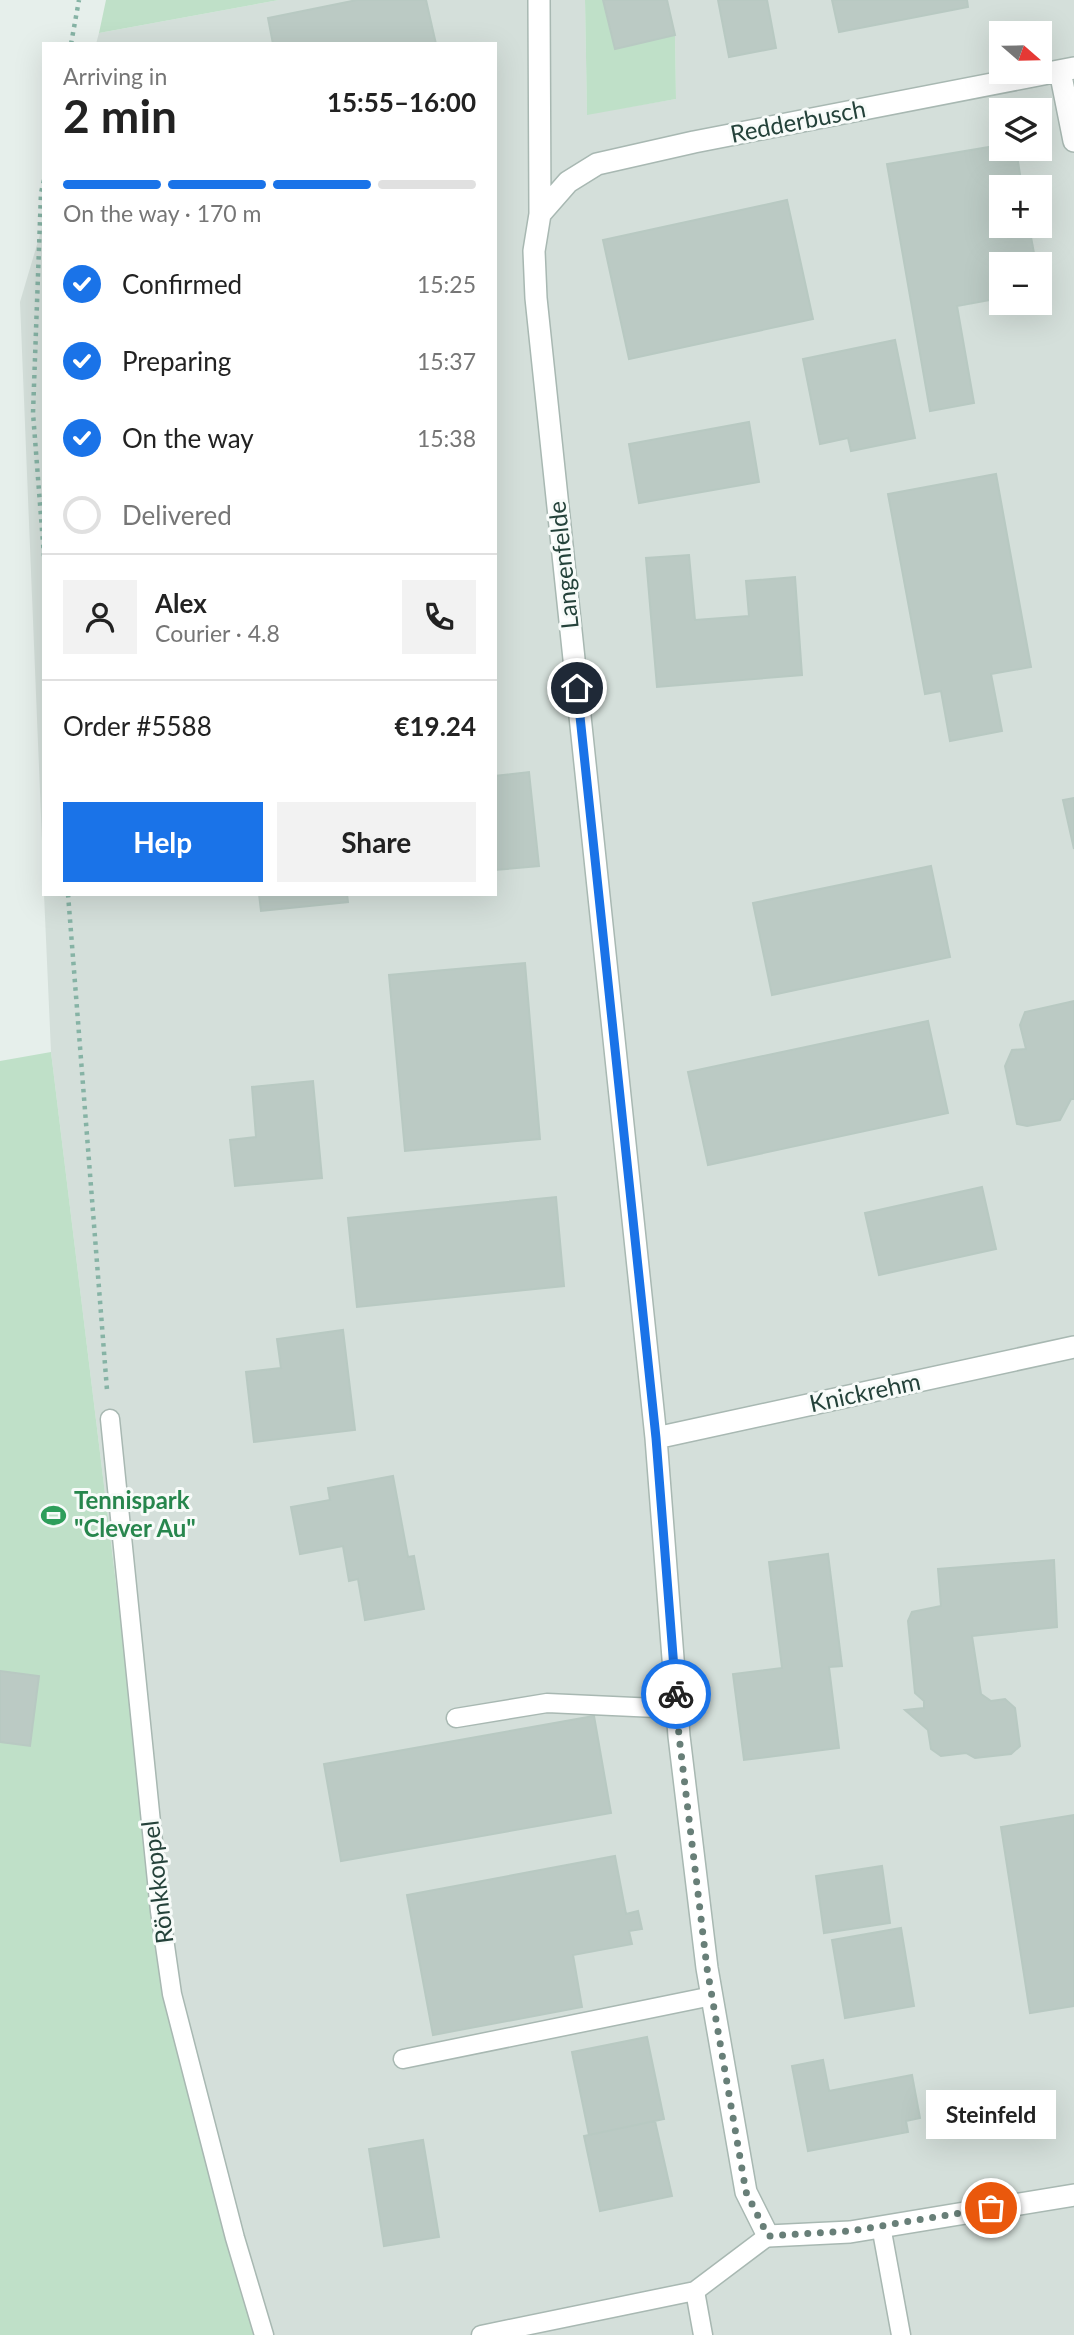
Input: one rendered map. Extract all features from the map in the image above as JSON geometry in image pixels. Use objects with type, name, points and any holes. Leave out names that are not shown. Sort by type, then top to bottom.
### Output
[{"type":"street","name":"Langenfelde","points":[[539,0],[540,214],[534,251],[536,299],[656,1438],[681,1750],[712,1996],[746,2192],[768,2236]]},
{"type":"street","name":"Redderbusch","points":[[540,214],[568,182],[597,164],[694,142],[1067,70]]},
{"type":"street","points":[[1067,70],[1074,141]]},
{"type":"street","name":"Knickrehm","points":[[656,1438],[1074,1348]]},
{"type":"street","points":[[768,2236],[850,2231],[1074,2195]]},
{"type":"lane","name":"Rönkkoppel","points":[[110,1419],[160,1911],[173,1994],[235,2238],[264,2335]]},
{"type":"lane","points":[[456,1718],[547,1703],[678,1709]]},
{"type":"lane","points":[[403,2059],[712,1996]]},
{"type":"lane","points":[[881,2226],[901,2335]]},
{"type":"lane","points":[[481,2335],[695,2291],[768,2236]]},
{"type":"lane","points":[[695,2291],[703,2335]]},
{"type":"path","points":[[71,42],[79,0]]},
{"type":"path","points":[[42,189],[33,413],[42,530]]},
{"type":"path","points":[[68,896],[110,1419]]},
{"type":"shaded area","points":[[279,0],[585,0],[587,114],[676,99],[675,35],[667,0],[1074,0],[1074,2335],[269,2335],[163,1968],[51,1052],[44,896],[497,896],[497,42],[97,42],[99,33]]},
{"type":"shaded area","points":[[42,228],[42,841],[20,302]]},
{"type":"green space","points":[[106,0],[279,0],[99,33]]},
{"type":"green space","points":[[585,0],[603,0],[615,49],[675,35],[676,99],[587,115]]},
{"type":"green space","points":[[51,1052],[163,1968],[269,2335],[0,2335],[0,1061]]},
{"type":"building","points":[[357,0],[426,0],[436,42],[273,42],[268,18]]},
{"type":"building","points":[[603,0],[667,0],[675,35],[615,49]]},
{"type":"building","points":[[718,0],[767,0],[776,48],[729,57]]},
{"type":"building","points":[[832,0],[967,0],[968,7],[839,32]]},
{"type":"building","points":[[989,147],[989,161],[1018,161],[1020,175],[989,175],[989,238],[1031,238],[1034,252],[989,252],[989,300],[957,306],[974,403],[930,411],[887,164]]},
{"type":"building","points":[[787,200],[813,319],[629,359],[603,240]]},
{"type":"building","points":[[895,340],[915,438],[851,451],[848,438],[820,444],[803,359]]},
{"type":"building","points":[[749,422],[759,482],[639,503],[629,444]]},
{"type":"building","points":[[996,474],[1031,667],[991,674],[1002,731],[950,741],[941,691],[925,694],[888,494]]},
{"type":"building","points":[[689,555],[695,620],[749,616],[746,581],[795,577],[802,675],[657,687],[646,558]]},
{"type":"building","points":[[529,772],[539,866],[497,870],[497,776]]},
{"type":"building","points":[[1074,798],[1074,849],[1063,800]]},
{"type":"building","points":[[931,866],[950,957],[772,995],[753,903]]},
{"type":"building","points":[[259,896],[347,896],[348,902],[261,911]]},
{"type":"building","points":[[525,963],[540,1139],[405,1151],[389,975]]},
{"type":"building","points":[[1074,1001],[1074,1099],[1071,1099],[1060,1120],[1027,1126],[1017,1124],[1005,1066],[1012,1050],[1026,1049],[1020,1025],[1025,1012]]},
{"type":"building","points":[[928,1021],[948,1113],[708,1165],[688,1072]]},
{"type":"building","points":[[313,1081],[322,1178],[235,1186],[230,1140],[256,1137],[252,1087]]},
{"type":"building","points":[[982,1187],[996,1249],[879,1275],[865,1213]]},
{"type":"building","points":[[556,1197],[564,1286],[357,1307],[348,1218]]},
{"type":"building","points":[[343,1330],[355,1430],[254,1442],[246,1372],[281,1368],[277,1339]]},
{"type":"building","points":[[393,1476],[408,1557],[414,1556],[424,1609],[365,1620],[358,1579],[349,1581],[343,1546],[300,1554],[291,1507],[330,1500],[328,1488]]},
{"type":"building","points":[[828,1554],[842,1666],[829,1667],[839,1748],[744,1760],[733,1674],[782,1668],[769,1562]]},
{"type":"building","points":[[1054,1560],[1057,1627],[972,1636],[981,1694],[991,1701],[1005,1699],[1015,1708],[1020,1746],[1011,1754],[975,1758],[966,1753],[941,1756],[931,1749],[928,1730],[905,1710],[924,1708],[924,1701],[915,1693],[908,1621],[912,1612],[941,1606],[938,1569]]},
{"type":"building","points":[[0,1671],[39,1676],[30,1746],[0,1742]]},
{"type":"building","points":[[594,1716],[611,1813],[341,1861],[324,1764]]},
{"type":"building","points":[[1074,1815],[1074,2006],[1030,2013],[1001,1827]]},
{"type":"building","points":[[615,1856],[626,1914],[638,1911],[642,1929],[629,1931],[632,1944],[573,1955],[582,2007],[433,2035],[407,1895]]},
{"type":"building","points":[[882,1866],[890,1923],[824,1933],[816,1876]]},
{"type":"building","points":[[901,1928],[914,2006],[845,2018],[832,1940]]},
{"type":"building","points":[[647,2037],[664,2119],[589,2135],[572,2052]]},
{"type":"building","points":[[823,2060],[829,2091],[912,2075],[920,2118],[906,2121],[908,2132],[808,2151],[792,2066]]},
{"type":"building","points":[[655,2121],[672,2196],[600,2211],[584,2136]]},
{"type":"building","points":[[423,2140],[439,2237],[384,2246],[369,2149]]},
{"type":"way so far","points":[[676,1694],[707,1968],[746,2192],[768,2236],[850,2231],[991,2208]]},
{"type":"place","name":"Tennispark \"Clever Au\"","points":[[54,1515]]},
{"type":"place","name":"Steinfeld","points":[[991,2208]]},
{"type":"route","points":[[577,688],[656,1438],[676,1694]]}]
